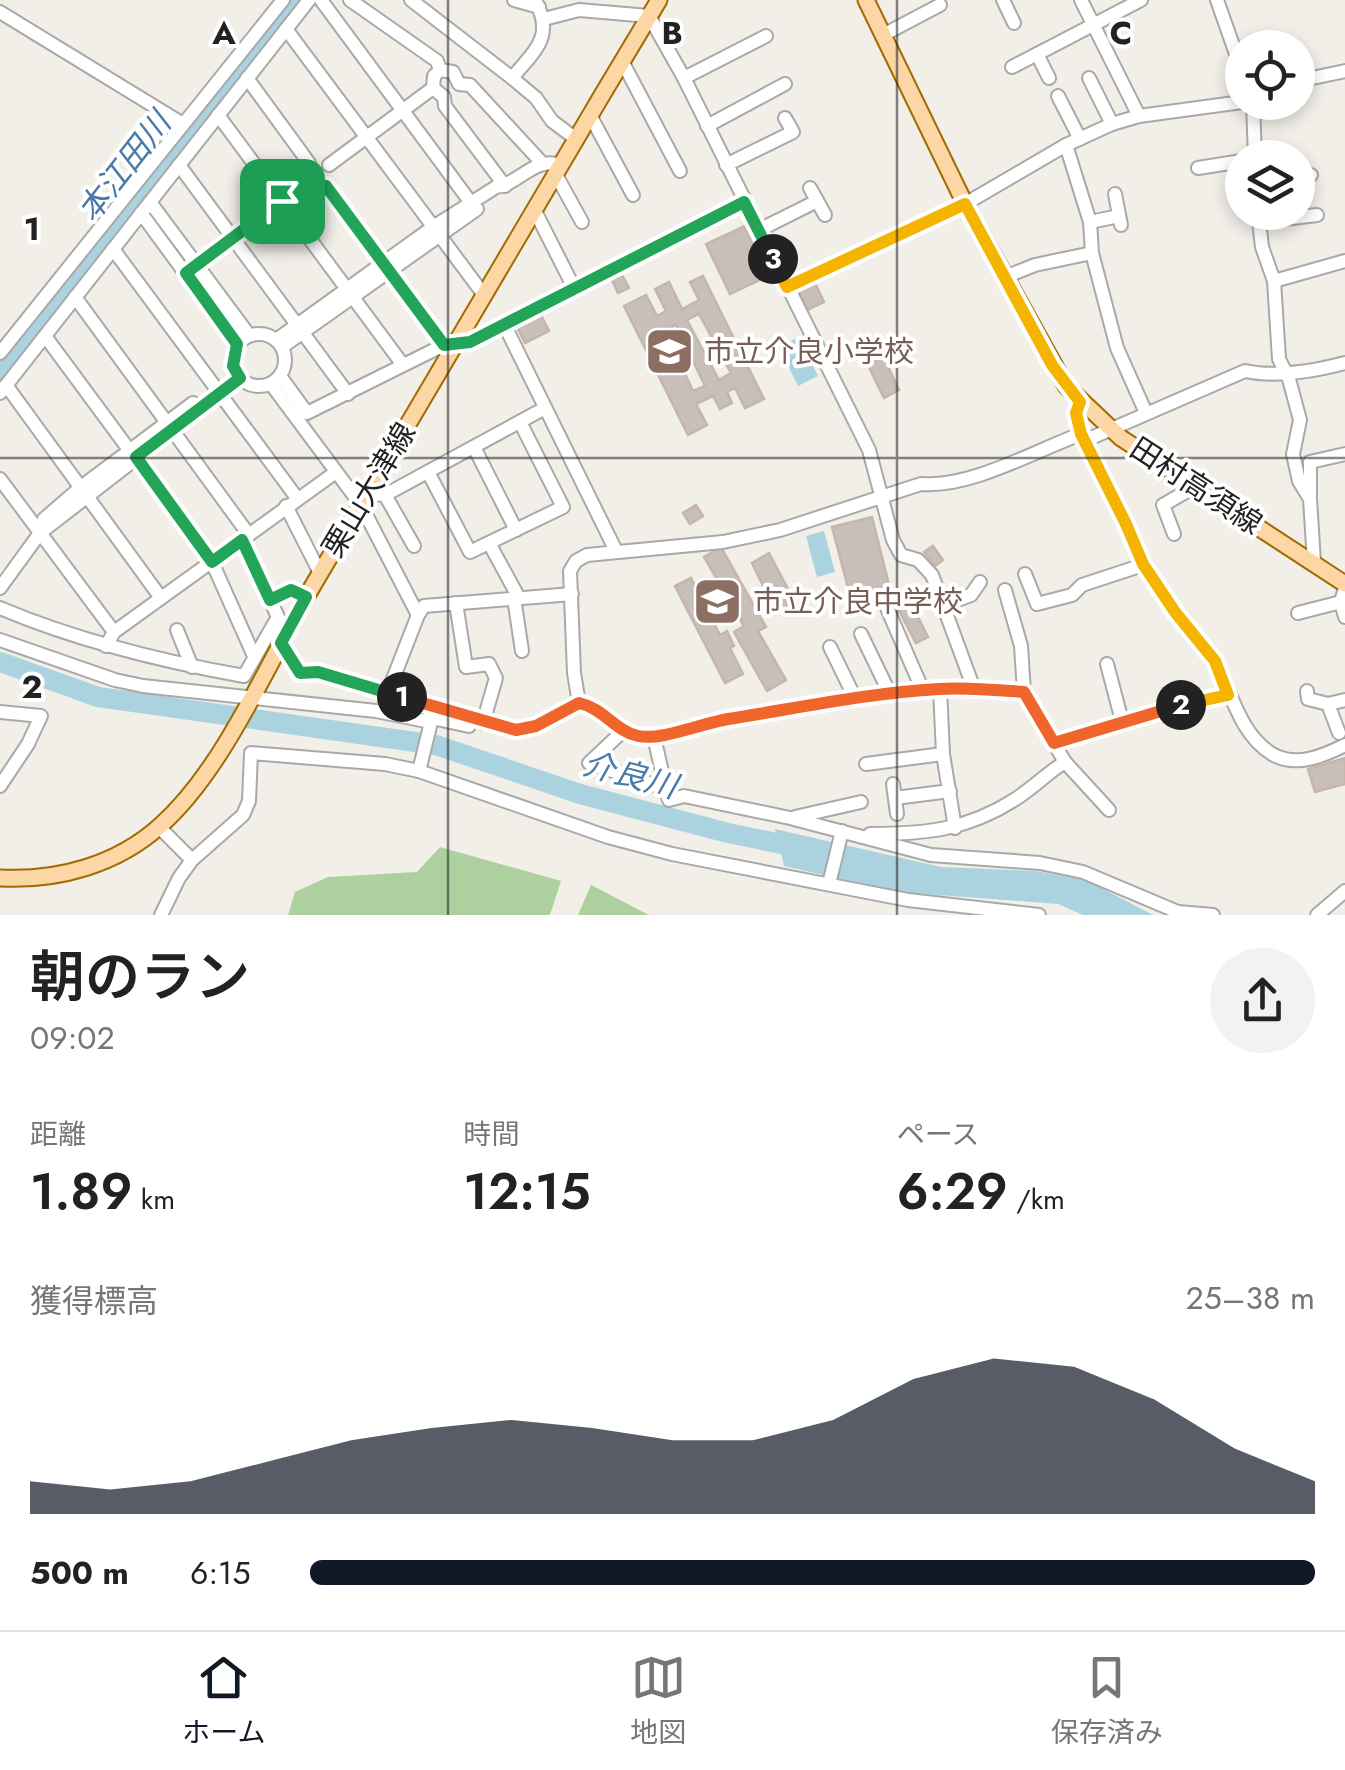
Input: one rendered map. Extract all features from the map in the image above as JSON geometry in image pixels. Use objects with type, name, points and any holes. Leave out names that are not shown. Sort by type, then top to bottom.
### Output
[{"type":"main road","name":"栗山大津線","points":[[0,878],[44,878],[82,870],[128,850],[159,827],[194,787],[250,698],[450,344],[534,209],[552,167],[576,139],[659,0]]},
{"type":"main road","name":"田村高須線","points":[[866,0],[965,204],[1052,365],[1080,402],[1110,429],[1314,562],[1344,592]]},
{"type":"street","points":[[0,353],[283,0]]},
{"type":"street","points":[[161,598],[84,491],[3,389],[309,0]]},
{"type":"street","points":[[321,0],[474,206]]},
{"type":"street","points":[[350,0],[437,62],[440,70]]},
{"type":"street","points":[[412,0],[536,98],[552,122],[576,139]]},
{"type":"street","points":[[514,0],[540,9],[650,16],[869,450],[893,540],[902,555],[918,560],[932,575],[974,689]]},
{"type":"street","points":[[1002,0],[1014,22]]},
{"type":"street","points":[[1081,0],[1139,116]]},
{"type":"street","points":[[1012,67],[1141,0]]},
{"type":"street","points":[[1217,0],[1228,30]]},
{"type":"street","points":[[883,35],[941,7]]},
{"type":"street","points":[[512,78],[544,39],[540,9]]},
{"type":"street","points":[[0,12],[183,124]]},
{"type":"street","points":[[286,29],[484,295]]},
{"type":"street","points":[[684,78],[766,36]]},
{"type":"street","points":[[1037,54],[1049,78]]},
{"type":"street","points":[[622,61],[680,171]]},
{"type":"street","points":[[440,70],[453,72],[459,84]]},
{"type":"street","points":[[440,70],[434,76],[445,106],[505,186]]},
{"type":"street","points":[[1315,77],[1345,71]]},
{"type":"street","points":[[247,78],[309,163]]},
{"type":"street","points":[[1089,78],[1112,124]]},
{"type":"street","points":[[329,165],[403,110],[438,93],[455,92],[459,84]]},
{"type":"street","points":[[459,84],[470,86],[552,167],[582,222]]},
{"type":"street","points":[[707,126],[785,84]]},
{"type":"street","points":[[1058,96],[1080,139]]},
{"type":"street","points":[[787,287],[965,204],[1066,145],[1112,124],[1139,116],[1225,104]]},
{"type":"street","points":[[218,115],[404,366]]},
{"type":"street","points":[[590,115],[633,195]]},
{"type":"street","points":[[726,165],[793,132],[786,118]]},
{"type":"street","points":[[1066,145],[1090,222],[1092,253],[1118,348],[1146,413]]},
{"type":"street","points":[[321,160],[329,165],[332,176],[326,186],[318,188],[307,182],[304,170],[309,163],[321,160]]},
{"type":"street","points":[[1198,168],[1225,164]]},
{"type":"street","points":[[179,165],[348,394]]},
{"type":"street","points":[[280,344],[496,187],[552,167]]},
{"type":"street","points":[[191,269],[307,182]]},
{"type":"street","points":[[326,186],[450,344]]},
{"type":"street","points":[[758,230],[814,194],[825,216]]},
{"type":"street","points":[[1090,222],[1120,221],[1114,194]]},
{"type":"street","points":[[276,380],[307,414],[450,344],[470,342],[744,202]]},
{"type":"street","points":[[146,208],[243,340]]},
{"type":"street","points":[[534,209],[574,288]]},
{"type":"street","points":[[1260,230],[1274,281],[1275,324],[1284,372],[1290,379],[1300,420],[1293,454],[1299,481],[1310,498]]},
{"type":"street","points":[[113,249],[218,390],[292,502],[320,572]]},
{"type":"street","points":[[1005,277],[1036,265],[1092,253]]},
{"type":"street","points":[[1274,281],[1345,262]]},
{"type":"street","points":[[0,608],[106,646],[244,676],[278,617],[245,537],[75,298]]},
{"type":"street","points":[[504,324],[616,551]]},
{"type":"street","points":[[264,334],[280,344],[286,362],[276,380],[255,386],[238,375],[232,358],[243,340],[264,334]]},
{"type":"street","points":[[45,336],[212,562],[254,656]]},
{"type":"street","points":[[579,703],[570,571],[576,561],[587,555],[723,542],[780,530],[881,495],[921,484],[943,486],[968,478],[1110,429],[1245,372],[1262,375],[1345,363]]},
{"type":"street","points":[[0,588],[40,533],[44,519],[238,375]]},
{"type":"street","points":[[276,380],[336,472],[364,500],[418,615]]},
{"type":"street","points":[[1080,402],[1076,413],[1083,437],[1143,564],[1215,661],[1249,732],[1270,752],[1287,760],[1324,755],[1342,739],[1328,704]]},
{"type":"street","points":[[364,500],[385,495],[545,408]]},
{"type":"street","points":[[428,472],[470,552],[563,507],[520,422]]},
{"type":"street","points":[[474,447],[516,530]]},
{"type":"street","points":[[1314,562],[1310,462],[1345,454]]},
{"type":"street","points":[[106,646],[114,632],[336,472]]},
{"type":"street","points":[[0,479],[114,632]]},
{"type":"street","points":[[1174,534],[1162,505],[1196,486]]},
{"type":"street","points":[[385,495],[414,546]]},
{"type":"street","points":[[489,543],[516,598],[522,651]]},
{"type":"street","points":[[1026,574],[1037,604],[1072,595],[1082,585],[1143,564]]},
{"type":"street","points":[[943,605],[971,596],[980,582]]},
{"type":"street","points":[[270,600],[291,590],[306,597]]},
{"type":"street","points":[[1005,590],[1021,646],[1024,692],[1065,762],[1109,810]]},
{"type":"street","points":[[1298,613],[1344,592],[1345,617]]},
{"type":"street","points":[[431,722],[384,705],[424,606],[572,594]]},
{"type":"street","points":[[456,603],[466,667],[489,664],[496,678],[483,723]]},
{"type":"street","points":[[888,608],[923,691]]},
{"type":"street","points":[[177,630],[192,666]]},
{"type":"street","points":[[861,634],[890,694]]},
{"type":"street","points":[[0,640],[115,680],[376,711],[496,733],[500,728]]},
{"type":"street","points":[[281,643],[300,673],[318,672],[500,728],[526,729],[579,703],[604,712],[624,730],[654,737],[705,723],[855,698],[940,688],[1024,692]]},
{"type":"street","points":[[830,647],[855,698]]},
{"type":"street","points":[[1107,664],[1122,721]]},
{"type":"street","points":[[940,688],[943,754],[955,828]]},
{"type":"street","points":[[1307,691],[1308,699],[1328,704],[1345,700]]},
{"type":"street","points":[[1054,743],[1122,721],[1228,695]]},
{"type":"street","points":[[0,712],[41,716],[0,786]]},
{"type":"street","points":[[420,766],[431,722]]},
{"type":"street","points":[[624,730],[589,764],[666,788]]},
{"type":"street","points":[[654,737],[670,800],[684,796],[790,818],[931,856],[1040,862],[1083,872],[1178,912],[1214,915]]},
{"type":"street","points":[[221,748],[358,764],[420,766],[608,838],[672,854],[830,879],[908,900],[1039,915]]},
{"type":"street","points":[[162,915],[192,860],[243,815],[249,801],[252,753]]},
{"type":"street","points":[[866,764],[943,754]]},
{"type":"street","points":[[847,833],[955,828],[976,822],[1019,798],[1037,780],[1065,762]]},
{"type":"street","points":[[897,814],[894,792],[950,791]]},
{"type":"street","points":[[790,818],[861,802]]},
{"type":"street","points":[[159,827],[192,860]]},
{"type":"street","points":[[830,879],[847,833]]},
{"type":"street","points":[[1318,915],[1345,890]]},
{"type":"green space","points":[[440,847],[561,881],[550,915],[288,915],[295,892],[328,877],[417,872]]},
{"type":"green space","points":[[591,885],[649,915],[578,915]]},
{"type":"water","points":[[799,337],[818,376],[798,386],[779,347]]},
{"type":"water","points":[[824,531],[835,572],[817,577],[806,536]]},
{"type":"water","points":[[775,829],[941,867],[1036,871],[1086,880],[1153,915],[1083,915],[1058,904],[899,892],[784,866]]},
{"type":"building","points":[[745,226],[768,276],[730,294],[706,244]]},
{"type":"building","points":[[622,275],[629,288],[618,293],[612,280]]},
{"type":"building","points":[[703,276],[764,399],[745,408],[735,388],[727,392],[732,403],[720,409],[713,396],[696,404],[707,425],[688,435],[624,306],[646,295],[657,316],[666,311],[655,289],[669,282],[682,309],[699,300],[690,282]],"holes":[[[699,314],[731,373],[719,380],[687,320]],[[676,325],[705,386],[693,391],[665,330]]]},
{"type":"building","points":[[815,283],[824,302],[807,310],[798,291]]},
{"type":"building","points":[[541,315],[549,331],[525,343],[517,327]]},
{"type":"building","points":[[883,356],[899,390],[884,398],[867,363]]},
{"type":"building","points":[[696,505],[703,516],[690,524],[683,513]]},
{"type":"building","points":[[872,517],[890,589],[851,599],[832,527]]},
{"type":"building","points":[[933,546],[943,560],[935,566],[924,552]]},
{"type":"building","points":[[721,547],[766,627],[758,631],[786,680],[767,691],[734,632],[744,626],[704,557]]},
{"type":"building","points":[[769,553],[796,604],[776,613],[752,563]]},
{"type":"building","points":[[691,578],[720,635],[727,631],[734,646],[730,648],[743,674],[725,683],[675,586]]},
{"type":"building","points":[[909,599],[928,637],[916,643],[896,605]]},
{"type":"building","points":[[1345,758],[1345,784],[1315,792],[1308,769]]},
{"type":"waterway","name":"本江田川","points":[[0,371],[295,0]]},
{"type":"waterway","points":[[138,198],[189,266]]},
{"type":"waterway","points":[[194,273],[240,333]]},
{"type":"waterway","name":"介良川","points":[[0,662],[98,697],[436,745],[580,794],[806,849]]},
{"type":"place","name":"市立介良小学校","points":[[669,352]]},
{"type":"place","name":"市立介良中学校","points":[[718,602]]},
{"type":"route","points":[[307,182],[318,188],[326,186],[444,345],[470,342],[744,202],[787,287],[965,204],[1052,365],[1080,402],[1076,413],[1081,434],[1143,564],[1215,661],[1228,695],[1122,721],[1054,743],[1024,692],[940,688],[705,723],[654,737],[624,730],[604,712],[579,703],[536,726],[516,730],[318,672],[300,673],[281,643],[306,597],[286,590],[270,600],[242,540],[212,562],[136,457],[240,378],[232,358],[237,344],[186,273],[282,201],[307,182]]}]
